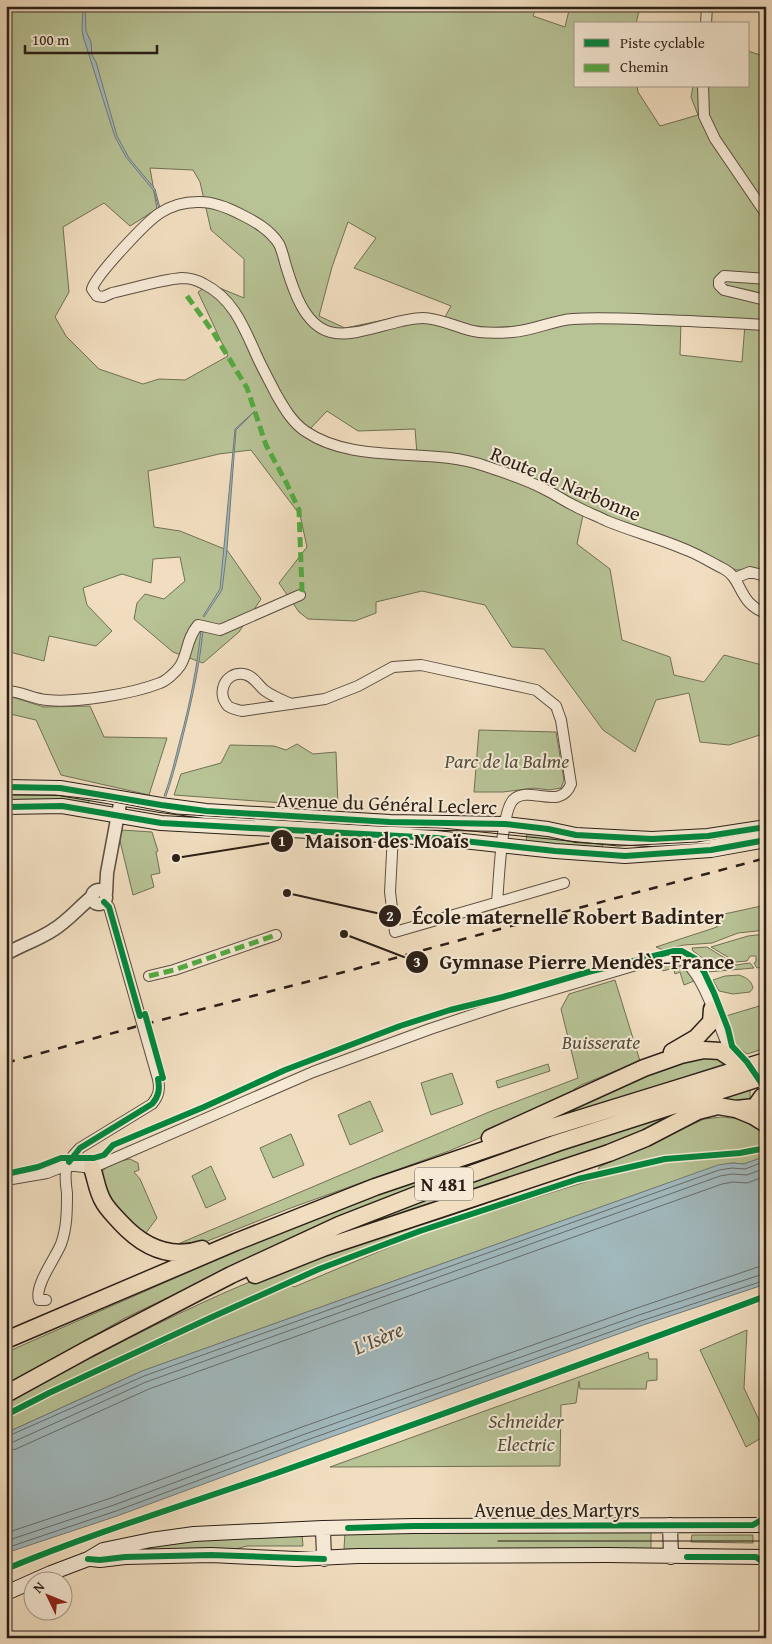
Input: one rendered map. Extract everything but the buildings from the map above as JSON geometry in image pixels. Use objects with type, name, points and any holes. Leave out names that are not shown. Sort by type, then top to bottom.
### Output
[{"type":"highway","points":[[644,1068],[696,1038],[710,1022],[712,1009]]},
{"type":"highway","points":[[304,1214],[373,1183],[478,1143],[644,1068],[680,1055],[704,1050],[720,1051],[734,1060]]},
{"type":"highway","name":"N 481","points":[[6,1340],[304,1214],[549,1128],[766,1061]]},
{"type":"highway","points":[[736,1109],[755,1107],[763,1091]]},
{"type":"highway","name":"N 481","points":[[6,1394],[231,1275],[348,1221],[457,1178],[557,1143],[763,1091]]},
{"type":"highway","points":[[135,1326],[323,1248],[609,1153],[646,1138],[698,1111],[718,1106],[736,1109],[754,1116],[766,1124]]},
{"type":"highway","points":[[92,1168],[100,1195],[108,1208],[131,1234],[150,1247],[167,1253],[180,1253],[195,1251],[216,1244],[236,1242]]},
{"type":"main road","name":"Avenue du Général Leclerc","points":[[6,787],[60,788],[160,806],[206,811],[390,822],[505,824],[548,829],[576,835],[652,839],[708,836],[766,826]]},
{"type":"main road","name":"Avenue du Général Leclerc","points":[[6,807],[62,806],[161,823],[393,834],[555,851],[633,856],[711,850],[766,840]]},
{"type":"main road","points":[[670,1525],[671,1557]]},
{"type":"main road","name":"Avenue des Martyrs","points":[[6,1593],[88,1559],[103,1550],[186,1535],[323,1528],[766,1525]]},
{"type":"main road","points":[[323,1528],[324,1559]]},
{"type":"main road","name":"Avenue des Martyrs","points":[[88,1559],[100,1560],[125,1556],[211,1555],[324,1559],[341,1556],[607,1555],[766,1557]]},
{"type":"street","points":[[706,22],[707,6]]},
{"type":"street","points":[[703,88],[704,116],[715,139],[766,214]]},
{"type":"street","name":"Route de Narbonne","points":[[766,326],[598,317],[569,319],[537,329],[513,332],[483,332],[470,331],[424,318],[398,321],[368,330],[346,333],[330,332],[318,325],[306,313],[296,297],[279,245],[270,233],[256,222],[235,211],[211,202],[180,204],[162,212],[150,221],[100,274],[92,288],[97,296],[104,297],[129,289],[183,278],[196,280],[208,286],[232,307],[283,406],[299,426],[307,432],[325,441],[368,452],[462,459],[484,465],[543,488],[574,506],[688,551],[726,570],[735,578],[746,599],[758,610],[766,613]]},
{"type":"street","points":[[766,279],[724,276],[719,281],[719,285],[724,290],[766,300]]},
{"type":"street","points":[[735,578],[750,572],[766,576]]},
{"type":"street","points":[[6,690],[18,691],[45,700],[74,701],[162,683],[180,666],[191,633],[198,625],[220,630],[300,595]]},
{"type":"street","points":[[292,704],[264,690],[252,677],[245,674],[232,676],[225,682],[222,689],[222,697],[227,705],[242,711],[292,704],[325,699],[358,686],[393,667],[421,665],[536,690],[556,706],[561,720],[570,784],[568,792],[556,797],[525,796],[516,798],[512,802],[505,824],[497,902]]},
{"type":"street","points":[[6,954],[36,940],[99,897],[107,873],[121,798]]},
{"type":"street","points":[[393,834],[390,892],[395,932],[564,883]]},
{"type":"street","points":[[46,1300],[39,1300],[37,1296],[40,1285],[61,1244],[64,1232],[67,1202],[65,1175],[67,1165],[80,1148],[152,1104],[159,1088],[109,907],[99,897]]},
{"type":"street","points":[[149,976],[276,935]]},
{"type":"street","points":[[6,1180],[47,1173],[67,1165],[92,1168],[307,1074],[430,1029],[663,957],[677,957],[686,962],[697,976],[723,1031],[727,1046],[734,1060]]},
{"type":"green space","points":[[6,6],[537,6],[533,16],[565,27],[570,6],[640,6],[636,22],[574,22],[574,88],[637,88],[660,126],[698,115],[691,97],[693,88],[750,88],[750,52],[766,57],[766,569],[736,570],[634,525],[584,510],[577,544],[610,569],[622,640],[670,657],[674,675],[704,682],[724,655],[766,666],[766,733],[729,745],[700,742],[689,693],[656,700],[635,752],[603,730],[544,649],[512,647],[485,605],[422,591],[376,602],[376,613],[355,621],[308,619],[299,612],[279,583],[307,547],[300,515],[251,450],[219,454],[148,471],[154,527],[180,531],[227,550],[261,599],[239,632],[203,663],[173,652],[134,619],[137,603],[145,594],[164,599],[185,581],[180,557],[153,559],[151,583],[122,574],[83,588],[87,605],[112,631],[96,646],[49,636],[44,661],[6,651]],"holes":[[[150,168],[193,170],[200,182],[211,230],[244,259],[244,298],[210,284],[198,292],[228,356],[185,380],[159,379],[143,384],[99,369],[66,336],[55,317],[69,292],[63,227],[104,203],[130,226],[157,209]],[[348,222],[376,238],[354,268],[451,306],[445,317],[432,314],[413,314],[345,328],[319,316],[332,267]],[[681,321],[745,324],[742,362],[680,355]],[[327,411],[358,431],[415,429],[417,454],[346,450],[310,429]]]},
{"type":"green space","points":[[9,696],[44,707],[90,706],[104,737],[167,738],[149,795],[61,775],[36,720],[6,713],[6,702]]},
{"type":"green space","name":"Parc de la Balme","points":[[479,730],[556,732],[564,780],[561,788],[474,792]]},
{"type":"green space","points":[[297,744],[313,754],[336,752],[338,807],[174,795],[181,774],[221,763],[230,745],[274,746],[286,750]]},
{"type":"green space","points":[[6,791],[90,796],[88,806],[6,805]]},
{"type":"green space","points":[[122,830],[152,832],[158,851],[156,852],[160,873],[151,875],[154,887],[133,895],[120,841]]},
{"type":"green space","points":[[527,832],[603,842],[602,853],[526,842]]},
{"type":"green space","points":[[766,905],[766,930],[738,933],[712,943],[684,945],[663,950],[656,947],[717,927],[715,916]]},
{"type":"green space","points":[[766,934],[766,966],[757,968],[754,963],[756,962],[756,956],[750,956],[747,961],[736,962],[711,947],[748,936]]},
{"type":"green space","points":[[707,947],[736,965],[750,963],[754,968],[707,972],[701,957],[692,948]]},
{"type":"green space","points":[[674,964],[688,971],[694,981],[684,985],[680,972],[675,974],[673,968],[663,971],[661,965]]},
{"type":"green space","points":[[739,975],[750,981],[753,988],[750,992],[733,994],[719,991],[713,980],[725,976]]},
{"type":"green space","name":"Buisserate","points":[[615,980],[640,1061],[581,1085],[573,1090],[574,1093],[513,1124],[449,1151],[288,1209],[205,1242],[173,1247],[489,1112],[578,1078],[561,1009],[569,994]]},
{"type":"green space","points":[[766,1004],[766,1048],[747,1054],[736,1046],[726,1016]]},
{"type":"green space","points":[[711,1055],[727,1063],[541,1122],[687,1056]]},
{"type":"green space","points":[[548,1064],[550,1071],[498,1088],[496,1081]]},
{"type":"green space","points":[[452,1073],[463,1104],[431,1115],[421,1083]]},
{"type":"green space","points":[[750,1090],[750,1103],[657,1128],[312,1245],[484,1177],[678,1111]]},
{"type":"green space","points":[[370,1101],[383,1131],[350,1145],[338,1115]]},
{"type":"green space","points":[[722,1117],[741,1119],[766,1135],[766,1156],[744,1164],[732,1163],[660,1186],[142,1371],[6,1433],[6,1417],[58,1390],[167,1343],[186,1325],[6,1413],[6,1404],[129,1338],[238,1287],[379,1235],[485,1200],[487,1203],[424,1225],[287,1280],[294,1287],[428,1231],[598,1178],[599,1167],[704,1119]]},
{"type":"green space","points":[[291,1134],[304,1165],[273,1178],[260,1148]]},
{"type":"green space","points":[[528,1141],[526,1147],[328,1221],[125,1318],[6,1386],[6,1353],[16,1348],[307,1220]]},
{"type":"green space","points":[[130,1159],[138,1163],[139,1170],[134,1172],[140,1179],[157,1218],[143,1237],[112,1205],[100,1174],[113,1164]]},
{"type":"green space","points":[[211,1166],[226,1199],[206,1208],[192,1176]]},
{"type":"green space","points":[[747,1330],[744,1388],[766,1435],[746,1447],[700,1350]]},
{"type":"green space","name":"Schneider Electric","points":[[648,1352],[649,1359],[657,1359],[657,1380],[647,1381],[646,1389],[580,1389],[579,1381],[576,1403],[561,1405],[560,1466],[330,1467]]},
{"type":"green space","points":[[651,1530],[651,1552],[344,1549],[345,1532]]},
{"type":"green space","points":[[302,1534],[303,1546],[116,1551],[176,1540]]},
{"type":"green space","points":[[692,1535],[753,1535],[753,1543],[691,1542]]},
{"type":"water","points":[[83,6],[85,6],[86,31],[91,42],[92,55],[96,62],[117,136],[129,158],[155,189],[159,209],[154,191],[126,157],[115,137],[83,36]]},
{"type":"water","points":[[255,411],[236,430],[222,590],[204,617],[220,589],[235,429]]},
{"type":"water","points":[[201,630],[203,631],[201,646],[190,707],[173,774],[166,796],[164,796],[187,713]]},
{"type":"water","name":"L'Isère","points":[[766,1156],[766,1284],[643,1325],[117,1516],[6,1553],[6,1433],[142,1371],[718,1165],[744,1164]]},
{"type":"tram line","points":[[6,795],[55,795],[109,801],[176,814],[442,828],[618,846],[697,842],[766,830]]},
{"type":"tram line","points":[[498,1541],[766,1541]]},
{"type":"railway","points":[[6,1063],[766,858]]},
{"type":"marked path","points":[[187,296],[213,332],[247,388],[266,445],[299,510],[302,590],[300,595]]},
{"type":"marked path","points":[[149,976],[174,970],[276,935]]},
{"type":"cycle path","points":[[6,787],[60,788],[206,811],[390,822],[505,824],[548,829],[576,835],[652,839],[708,836],[766,827]]},
{"type":"cycle path","points":[[6,807],[62,806],[161,823],[436,838],[555,851],[625,856],[711,850],[766,840]]},
{"type":"cycle path","points":[[104,902],[109,907],[140,1016]]},
{"type":"cycle path","points":[[6,1174],[38,1167],[61,1158],[94,1158],[104,1155],[113,1145],[204,1107],[285,1070],[400,1026],[450,1010],[503,997],[588,972],[674,951],[682,951],[696,959],[714,993],[728,1029],[732,1046],[747,1062],[766,1090]]},
{"type":"cycle path","points":[[145,1014],[163,1078]]},
{"type":"cycle path","points":[[69,1162],[80,1148],[152,1104],[158,1092],[158,1079]]},
{"type":"cycle path","points":[[6,1415],[49,1393],[319,1269],[420,1231],[578,1179],[665,1159],[740,1153],[766,1148]]},
{"type":"cycle path","points":[[6,1569],[105,1531],[336,1452],[766,1296]]},
{"type":"cycle path","points":[[348,1528],[413,1526],[753,1525],[766,1517]]},
{"type":"cycle path","points":[[88,1559],[211,1555],[324,1559]]},
{"type":"cycle path","points":[[687,1557],[756,1557],[766,1564]]},
{"type":"place","name":"Maison des Moaïs","points":[[176,858]]},
{"type":"place","name":"École maternelle Robert Badinter","points":[[287,893]]},
{"type":"place","name":"Gymnase Pierre Mendès-France","points":[[344,934]]}]
